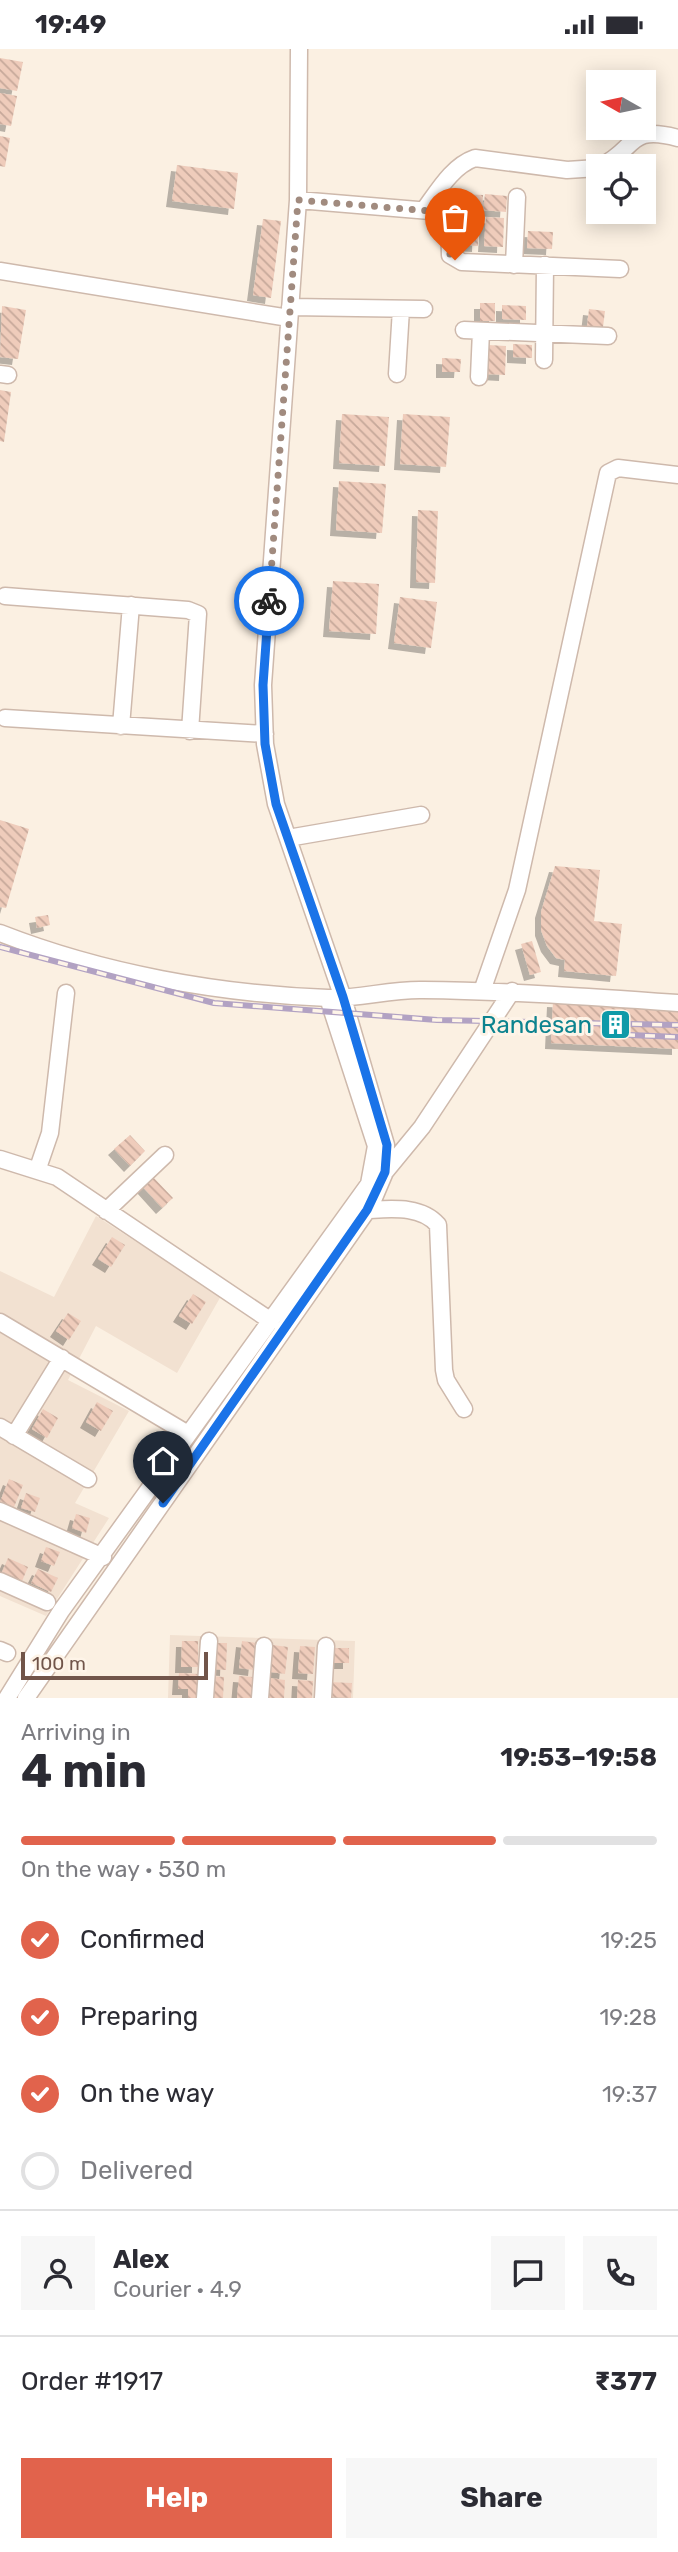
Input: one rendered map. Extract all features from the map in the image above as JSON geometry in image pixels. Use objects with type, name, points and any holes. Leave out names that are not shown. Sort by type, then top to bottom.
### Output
[{"type":"street","points":[[299,49],[298,200],[263,685],[265,734],[276,804],[335,998],[376,1146],[369,1184]]},
{"type":"street","points":[[618,154],[639,135],[648,133],[678,138]]},
{"type":"street","points":[[425,210],[456,170],[464,162],[475,158],[567,170],[586,168]]},
{"type":"street","points":[[514,265],[517,197]]},
{"type":"street","points":[[298,200],[442,212],[449,217],[450,255],[455,260],[620,269]]},
{"type":"street","points":[[544,361],[545,265]]},
{"type":"street","points":[[0,271],[290,313],[424,309]]},
{"type":"street","points":[[397,374],[401,309]]},
{"type":"street","points":[[464,330],[608,336]]},
{"type":"street","points":[[479,377],[481,331]]},
{"type":"street","points":[[482,991],[517,890],[608,473],[618,468],[678,475]]},
{"type":"street","points":[[5,596],[188,610],[198,614],[190,731]]},
{"type":"street","points":[[121,726],[131,605]]},
{"type":"street","points":[[5,718],[265,734]]},
{"type":"street","points":[[288,838],[421,815]]},
{"type":"street","points":[[0,933],[58,955],[169,980],[335,998],[385,991],[512,991],[678,1003]]},
{"type":"street","points":[[8,1698],[61,1611],[103,1557],[188,1434],[369,1184],[385,1172],[422,1127],[512,991]]},
{"type":"street","points":[[38,1168],[50,1133],[66,993]]},
{"type":"street","points":[[26,1698],[367,1210],[385,1172],[387,1145],[335,998]]},
{"type":"street","points":[[106,1210],[165,1155]]},
{"type":"street","points":[[0,1159],[38,1168],[57,1177],[271,1321]]},
{"type":"street","points":[[367,1210],[414,1211],[432,1218],[438,1225],[444,1370],[446,1380],[464,1409]]},
{"type":"street","points":[[0,1322],[188,1434]]},
{"type":"street","points":[[62,1358],[7,1432],[88,1479]]},
{"type":"street","points":[[0,1511],[103,1557]]},
{"type":"street","points":[[0,1581],[47,1602]]},
{"type":"street","points":[[205,1698],[209,1641]]},
{"type":"street","points":[[260,1698],[264,1646]]},
{"type":"street","points":[[323,1698],[326,1646]]},
{"type":"shaded area","points":[[96,1216],[221,1296],[177,1373],[96,1326],[68,1380],[129,1411],[75,1503],[109,1518],[46,1616],[0,1596],[0,1271],[54,1297]]},
{"type":"shaded area","points":[[170,1635],[355,1641],[353,1698],[168,1698]]},
{"type":"building","points":[[0,58],[23,62],[17,91],[0,88]]},
{"type":"building","points":[[0,93],[17,96],[11,126],[0,124]]},
{"type":"building","points":[[0,136],[10,138],[5,167],[0,166]]},
{"type":"building","points":[[177,165],[238,173],[234,209],[172,201]]},
{"type":"building","points":[[461,194],[483,195],[482,211],[459,209]]},
{"type":"building","points":[[485,194],[507,196],[506,212],[483,210]]},
{"type":"building","points":[[461,216],[479,216],[478,246],[459,245]]},
{"type":"building","points":[[486,217],[504,218],[503,247],[484,246]]},
{"type":"building","points":[[263,219],[281,221],[271,298],[253,295]]},
{"type":"building","points":[[528,231],[553,232],[552,249],[527,248]]},
{"type":"building","points":[[480,303],[495,303],[495,321],[480,321]]},
{"type":"building","points":[[502,305],[526,306],[526,320],[502,319]]},
{"type":"building","points":[[2,306],[26,310],[18,359],[0,357]]},
{"type":"building","points":[[589,309],[605,311],[603,327],[587,326]]},
{"type":"building","points":[[513,344],[532,345],[532,358],[513,357]]},
{"type":"building","points":[[488,345],[506,346],[505,375],[487,374]]},
{"type":"building","points":[[442,358],[461,359],[460,372],[442,372]]},
{"type":"building","points":[[0,390],[11,392],[4,442],[0,441]]},
{"type":"building","points":[[342,414],[389,417],[385,466],[339,463]]},
{"type":"building","points":[[403,414],[450,417],[446,467],[400,464]]},
{"type":"building","points":[[339,481],[386,484],[382,533],[336,530]]},
{"type":"building","points":[[418,510],[438,511],[435,583],[416,582]]},
{"type":"building","points":[[333,581],[379,584],[376,634],[329,631]]},
{"type":"building","points":[[400,597],[437,602],[431,648],[394,643]]},
{"type":"building","points":[[0,820],[29,829],[6,908],[0,907]]},
{"type":"building","points":[[555,866],[600,870],[594,921],[622,924],[616,976],[564,971],[565,960],[556,958],[547,946],[541,930],[541,912]]},
{"type":"building","points":[[48,915],[50,925],[37,928],[35,917]]},
{"type":"building","points":[[532,941],[541,972],[530,975],[521,944]]},
{"type":"building","name":"Randesan","points":[[553,1001],[678,1007],[678,1049],[551,1043]]},
{"type":"building","points":[[130,1135],[145,1151],[130,1166],[114,1149]]},
{"type":"building","points":[[153,1177],[173,1198],[162,1208],[143,1187]]},
{"type":"building","points":[[112,1237],[125,1245],[111,1267],[98,1259]]},
{"type":"building","points":[[193,1294],[206,1302],[192,1324],[179,1316]]},
{"type":"building","points":[[68,1313],[81,1321],[69,1340],[56,1331]]},
{"type":"building","points":[[97,1402],[113,1411],[101,1431],[86,1422]]},
{"type":"building","points":[[43,1409],[58,1418],[47,1438],[32,1429]]},
{"type":"building","points":[[9,1479],[23,1485],[14,1507],[0,1502]]},
{"type":"building","points":[[26,1493],[40,1498],[35,1512],[21,1508]]},
{"type":"building","points":[[76,1514],[90,1518],[86,1533],[72,1528]]},
{"type":"building","points":[[46,1547],[60,1552],[54,1566],[41,1561]]},
{"type":"building","points":[[8,1558],[28,1567],[22,1581],[2,1572]]},
{"type":"building","points":[[38,1569],[58,1578],[51,1592],[31,1583]]},
{"type":"building","points":[[182,1641],[198,1641],[198,1667],[181,1667]]},
{"type":"building","points":[[242,1641],[257,1643],[254,1670],[239,1668]]},
{"type":"building","points":[[213,1643],[227,1643],[226,1670],[211,1669]]},
{"type":"building","points":[[273,1645],[288,1647],[285,1674],[271,1672]]},
{"type":"building","points":[[300,1646],[315,1647],[313,1674],[298,1673]]},
{"type":"building","points":[[329,1648],[349,1648],[349,1663],[329,1663]]},
{"type":"building","points":[[179,1673],[198,1674],[197,1698],[188,1698],[188,1689],[178,1689]]},
{"type":"building","points":[[210,1676],[224,1677],[223,1698],[208,1698]]},
{"type":"building","points":[[239,1676],[253,1677],[252,1698],[237,1698]]},
{"type":"building","points":[[270,1678],[285,1680],[284,1698],[269,1698]]},
{"type":"building","points":[[298,1680],[313,1681],[312,1698],[297,1698]]},
{"type":"building","points":[[328,1682],[352,1683],[351,1698],[328,1697]]},
{"type":"railway","points":[[0,947],[214,1003],[437,1020],[678,1025]]},
{"type":"railway","points":[[605,1034],[678,1037]]},
{"type":"way so far","points":[[269,601],[298,200],[442,212],[449,217],[450,255],[455,260]]},
{"type":"place","name":"Randesan","points":[[615,1025]]},
{"type":"route","points":[[163,1503],[371,1205],[385,1172],[387,1145],[343,997],[276,804],[265,744],[263,685],[269,601]]}]
